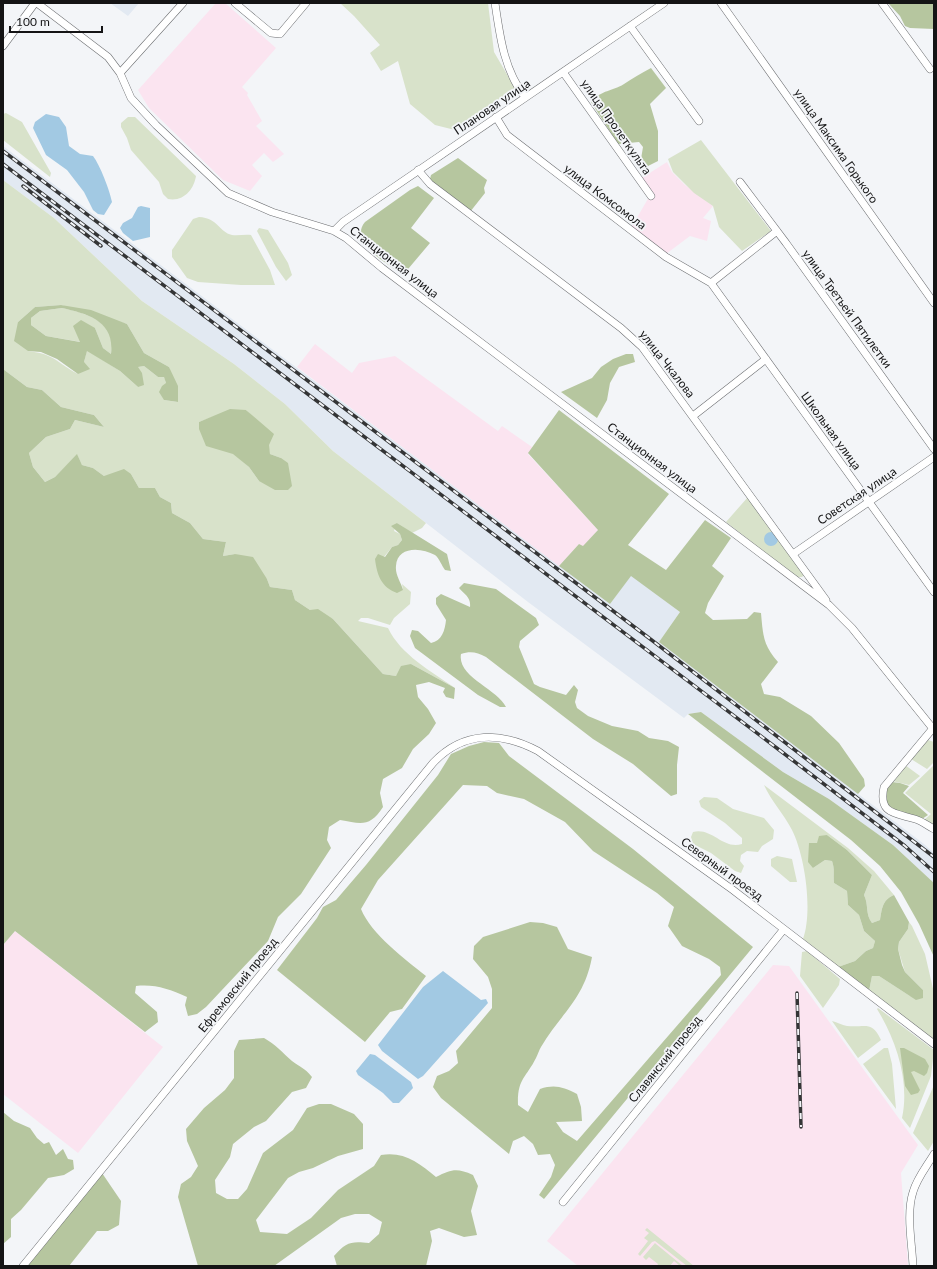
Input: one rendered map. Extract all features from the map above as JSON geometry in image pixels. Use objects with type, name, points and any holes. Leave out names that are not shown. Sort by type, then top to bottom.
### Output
[{"type":"street","points":[[3,46],[36,3]]},
{"type":"street","name":"Станционная улица","points":[[36,3],[108,57],[120,73],[131,98],[156,125],[228,193],[272,212],[334,231],[346,238],[394,277],[829,605],[852,628],[933,729]]},
{"type":"street","points":[[120,73],[183,3]]},
{"type":"street","points":[[235,3],[271,33],[280,34],[306,3]]},
{"type":"street","points":[[495,3],[502,51],[513,80],[525,97]]},
{"type":"street","name":"Плановая улица","points":[[334,231],[343,222],[418,170],[664,3]]},
{"type":"street","name":"улица Максима Горького","points":[[721,3],[934,303]]},
{"type":"street","points":[[882,3],[930,69]]},
{"type":"street","points":[[630,26],[699,121]]},
{"type":"street","name":"улица Пролеткульта","points":[[563,72],[651,196]]},
{"type":"street","name":"улица Комсомола","points":[[496,117],[507,135],[666,257],[711,283]]},
{"type":"street","name":"улица Чкалова","points":[[418,170],[430,184],[633,338],[651,358],[829,605]]},
{"type":"street","name":"улица Третьей Пятилетки","points":[[740,182],[934,449]]},
{"type":"street","points":[[711,283],[777,231]]},
{"type":"street","name":"Школьная улица","points":[[711,283],[934,592]]},
{"type":"street","points":[[693,416],[766,359]]},
{"type":"street","name":"Советская улица","points":[[793,554],[934,457]]},
{"type":"street","points":[[801,585],[808,582],[810,578]]},
{"type":"street","points":[[933,729],[884,787],[882,797],[887,810],[897,815],[916,819],[934,829]]},
{"type":"street","name":"Северный проезд","points":[[484,737],[509,739],[538,752],[733,890],[934,1044]]},
{"type":"street","name":"Ефремовский проезд","points":[[23,1266],[434,763],[449,749],[458,744],[484,737]]},
{"type":"street","name":"Славянский проезд","points":[[563,1202],[784,929]]},
{"type":"street","points":[[913,1266],[910,1209],[911,1198],[917,1183],[934,1154]]},
{"type":"shaded area","points":[[110,3],[139,3],[128,16]]},
{"type":"shaded area","points":[[216,3],[225,3],[276,48],[242,87],[248,93],[247,95],[262,121],[256,126],[284,154],[273,162],[264,153],[252,165],[262,176],[250,191],[223,180],[149,108],[138,90]]},
{"type":"shaded area","points":[[3,146],[610,604],[631,575],[680,612],[659,642],[924,844],[934,853],[934,883],[893,845],[829,799],[783,772],[701,712],[688,714],[684,718],[528,602],[333,451],[285,404],[234,364],[142,301],[54,218],[3,180]]},
{"type":"shaded area","points":[[667,162],[672,172],[685,185],[713,206],[703,218],[711,221],[707,241],[690,236],[666,254],[631,228],[649,197],[640,179]]},
{"type":"shaded area","points":[[315,344],[352,373],[359,363],[395,356],[498,431],[502,426],[532,447],[528,454],[598,530],[583,547],[579,544],[559,566],[297,367]]},
{"type":"shaded area","points":[[15,931],[163,1047],[78,1153],[3,1094],[3,945]]},
{"type":"shaded area","points":[[773,965],[789,966],[918,1145],[901,1173],[908,1266],[578,1266],[547,1241]]},
{"type":"green space","points":[[340,3],[488,3],[494,52],[515,88],[455,130],[435,125],[410,104],[398,61],[381,71],[370,53],[380,45]]},
{"type":"green space","points":[[888,3],[934,3],[934,29],[910,28],[905,26],[900,16]]},
{"type":"green space","points":[[651,68],[666,88],[650,104],[658,131],[658,161],[644,168],[641,159],[643,147],[639,142],[618,144],[591,102],[599,95],[619,87]]},
{"type":"green space","points":[[6,113],[22,122],[51,173],[50,177],[3,140],[3,114]]},
{"type":"green space","points":[[128,117],[135,117],[196,176],[193,186],[187,194],[179,198],[168,199],[163,194],[159,182],[131,150],[121,127],[121,123]]},
{"type":"green space","points":[[701,140],[771,231],[742,251],[719,227],[713,206],[694,193],[673,172],[668,159]]},
{"type":"green space","points":[[458,158],[487,180],[484,188],[485,193],[470,212],[430,179],[431,175]]},
{"type":"green space","points":[[3,180],[54,218],[142,301],[234,364],[285,404],[333,451],[426,523],[422,528],[412,533],[397,523],[394,531],[400,534],[402,540],[398,545],[392,547],[384,557],[403,590],[402,584],[411,592],[410,604],[394,618],[390,625],[368,618],[361,618],[358,621],[388,628],[394,638],[417,662],[455,688],[411,664],[396,676],[383,674],[333,619],[310,610],[295,600],[292,590],[270,587],[267,579],[235,554],[223,556],[226,542],[203,539],[190,523],[172,513],[171,503],[160,497],[155,488],[139,488],[131,474],[104,476],[93,468],[82,465],[77,455],[55,477],[45,482],[33,467],[29,453],[46,437],[70,429],[75,420],[104,427],[94,415],[61,407],[42,390],[27,387],[3,369]],"holes":[[[61,305],[127,324],[144,353],[169,367],[178,402],[164,400],[166,383],[164,376],[158,377],[144,366],[137,367],[138,387],[120,371],[87,350],[84,362],[78,374],[44,354],[28,351],[18,322],[35,307]],[[246,410],[261,430],[267,442],[270,454],[281,458],[259,481],[249,467],[199,422],[215,416]]]},
{"type":"green space","points":[[418,186],[434,198],[411,228],[430,243],[403,275],[372,252],[362,237],[361,230],[365,222]]},
{"type":"green space","points":[[199,217],[214,222],[224,231],[232,235],[251,235],[270,270],[275,285],[241,285],[198,282],[187,278],[172,257],[172,250],[193,219]]},
{"type":"green space","points":[[259,228],[268,230],[288,263],[292,275],[286,281],[276,267],[257,231]]},
{"type":"green space","points":[[61,305],[91,310],[127,324],[144,353],[169,367],[178,386],[178,402],[164,400],[159,392],[162,386],[166,383],[164,377],[158,377],[144,366],[138,367],[142,373],[144,385],[138,387],[120,371],[87,351],[84,362],[90,369],[78,374],[57,359],[41,352],[28,351],[14,341],[18,322],[35,307]],"holes":[[[62,308],[90,316],[98,321],[109,334],[111,354],[103,348],[95,328],[81,320],[73,326],[80,342],[46,336],[31,325],[31,318],[40,311]]]},
{"type":"green space","points":[[62,308],[92,317],[105,327],[112,341],[111,354],[103,348],[95,328],[81,342],[46,336],[31,325],[31,318],[40,311]]},
{"type":"green space","points":[[626,354],[633,354],[635,362],[619,367],[610,383],[607,400],[597,418],[561,392],[592,378],[601,367],[613,359]]},
{"type":"green space","points":[[3,369],[27,387],[42,390],[61,407],[94,415],[104,427],[75,420],[70,429],[46,437],[29,453],[33,467],[45,482],[55,477],[77,454],[82,465],[93,468],[104,476],[124,469],[131,474],[139,488],[155,488],[160,497],[171,503],[172,513],[190,523],[203,539],[226,542],[223,556],[235,554],[253,557],[267,579],[270,587],[292,590],[295,600],[310,610],[318,609],[333,619],[383,674],[396,676],[401,666],[411,664],[455,688],[454,699],[446,697],[443,692],[445,688],[429,682],[416,685],[418,697],[428,709],[436,723],[429,734],[413,749],[402,768],[383,779],[380,793],[383,807],[374,818],[369,821],[360,823],[340,820],[329,827],[327,840],[331,848],[301,894],[278,917],[268,941],[206,1007],[197,1014],[188,1016],[185,1005],[187,997],[162,988],[136,986],[135,993],[157,1012],[158,1022],[145,1032],[15,931],[3,945]]},
{"type":"green space","points":[[230,409],[246,410],[274,434],[269,445],[270,454],[281,458],[288,463],[292,486],[288,490],[275,490],[259,481],[249,467],[233,454],[206,446],[199,429],[199,422]]},
{"type":"green space","points":[[559,410],[669,494],[628,545],[666,570],[705,520],[731,538],[712,566],[724,576],[708,603],[705,613],[713,620],[747,619],[754,612],[761,613],[762,628],[767,645],[778,662],[761,684],[764,694],[780,697],[811,716],[839,743],[864,779],[865,786],[858,794],[659,642],[680,612],[631,576],[610,604],[559,566],[579,544],[583,546],[598,530],[528,453]]},
{"type":"green space","points":[[748,497],[804,575],[802,577],[796,577],[726,522]]},
{"type":"green space","points":[[397,523],[447,554],[451,571],[445,570],[435,555],[429,552],[411,550],[405,552],[397,559],[397,575],[403,590],[397,593],[387,587],[381,580],[375,559],[378,554],[385,557],[392,547],[398,545],[402,540],[400,534],[391,526]]},
{"type":"green space","points":[[464,583],[496,589],[536,618],[539,625],[520,641],[519,647],[534,684],[566,695],[574,685],[578,690],[575,702],[577,708],[588,716],[612,726],[638,731],[649,738],[668,741],[679,747],[677,765],[677,794],[671,796],[633,764],[593,739],[486,657],[474,652],[467,652],[461,654],[461,662],[471,676],[502,700],[506,707],[500,707],[478,695],[415,648],[410,636],[412,630],[418,631],[431,643],[438,640],[445,628],[446,620],[436,604],[436,598],[441,594],[470,607],[469,598],[459,588]]},
{"type":"green space","points":[[701,712],[783,772],[829,799],[893,845],[934,883],[934,957],[919,924],[901,892],[880,866],[851,840],[688,714]]},
{"type":"green space","points":[[928,740],[934,742],[934,762],[927,769],[911,759]]},
{"type":"green space","points":[[484,742],[499,743],[509,756],[633,849],[753,947],[544,1199],[539,1195],[551,1177],[555,1165],[550,1154],[538,1155],[533,1144],[524,1136],[513,1141],[509,1154],[441,1098],[433,1087],[437,1076],[449,1071],[458,1063],[456,1051],[492,1008],[492,989],[488,977],[473,959],[474,946],[483,937],[530,922],[543,923],[557,927],[568,949],[592,957],[588,972],[578,995],[540,1048],[536,1058],[523,1079],[518,1096],[518,1105],[528,1112],[540,1089],[559,1087],[577,1094],[581,1107],[582,1121],[556,1122],[563,1132],[577,1141],[721,975],[720,967],[709,959],[682,946],[668,926],[674,907],[657,893],[593,851],[565,822],[524,799],[497,793],[487,786],[463,785],[378,880],[361,909],[372,928],[380,937],[426,976],[402,1009],[390,1012],[365,1042],[277,970],[317,918],[323,907],[336,900],[366,865],[438,775],[451,754],[469,746]]},
{"type":"green space","points":[[905,765],[920,776],[909,785],[892,781]]},
{"type":"green space","points":[[934,765],[934,826],[924,820],[931,814],[905,793]]},
{"type":"green space","points":[[892,782],[909,786],[903,793],[928,815],[922,819],[898,812],[886,805],[886,788]]},
{"type":"green space","points":[[764,785],[848,848],[874,871],[894,895],[885,902],[880,920],[872,923],[868,916],[864,895],[872,875],[847,850],[827,835],[813,868],[825,860],[832,861],[834,869],[834,883],[847,891],[848,905],[859,915],[864,931],[875,941],[873,948],[866,951],[855,961],[838,967],[803,939],[806,927],[807,899],[801,854],[792,830],[770,797]]},
{"type":"green space","points":[[704,797],[717,798],[733,809],[764,818],[774,830],[773,839],[762,846],[758,852],[747,851],[741,855],[740,861],[744,866],[741,873],[735,871],[711,853],[693,844],[691,837],[693,832],[700,831],[712,835],[729,844],[742,844],[742,838],[725,823],[701,807],[699,801]]},
{"type":"green space","points":[[827,835],[847,850],[872,875],[864,895],[868,916],[872,923],[880,920],[885,902],[894,895],[909,922],[908,929],[899,942],[898,949],[902,965],[905,972],[923,990],[923,998],[916,1000],[879,976],[872,976],[869,991],[838,967],[855,961],[866,951],[873,948],[875,941],[864,931],[859,915],[848,905],[847,891],[834,883],[834,869],[832,861],[825,860],[813,868],[808,862],[809,843],[817,843],[819,836]]},
{"type":"green space","points":[[777,856],[792,859],[797,882],[790,882],[771,866],[771,859]]},
{"type":"green space","points":[[909,922],[925,954],[934,993],[934,1041],[869,991],[872,976],[879,976],[910,996],[923,997],[923,990],[905,972],[898,949],[899,942],[908,929]]},
{"type":"green space","points":[[807,951],[840,979],[839,985],[823,1008],[800,976],[802,952]]},
{"type":"green space","points":[[878,1008],[934,1050],[931,1076],[910,1128],[902,1118],[904,1090],[900,1061],[890,1034],[877,1009]]},
{"type":"green space","points":[[832,1021],[847,1026],[871,1027],[878,1034],[881,1040],[858,1058]]},
{"type":"green space","points":[[264,1038],[292,1061],[305,1069],[312,1077],[306,1088],[292,1092],[266,1121],[254,1127],[233,1144],[230,1157],[215,1180],[216,1193],[227,1199],[238,1199],[247,1189],[263,1153],[293,1130],[307,1108],[319,1104],[331,1104],[354,1114],[363,1124],[363,1149],[338,1156],[288,1178],[256,1220],[260,1232],[287,1234],[311,1218],[338,1190],[374,1166],[381,1155],[389,1154],[411,1159],[436,1177],[454,1170],[463,1171],[473,1175],[478,1186],[471,1211],[477,1235],[464,1237],[439,1228],[430,1231],[432,1241],[426,1266],[337,1266],[334,1256],[342,1248],[346,1245],[358,1242],[369,1243],[379,1234],[382,1222],[369,1214],[355,1214],[341,1218],[274,1266],[198,1266],[178,1197],[181,1184],[191,1177],[198,1166],[187,1141],[186,1129],[204,1108],[225,1090],[234,1078],[234,1051],[239,1040]]},
{"type":"green space","points":[[884,1048],[888,1048],[892,1064],[896,1109],[863,1064]]},
{"type":"green space","points":[[900,1048],[904,1048],[925,1059],[929,1066],[927,1073],[924,1076],[914,1071],[911,1072],[920,1090],[918,1093],[911,1095],[905,1086]]},
{"type":"green space","points":[[934,1085],[934,1141],[928,1151],[913,1133]]},
{"type":"green space","points":[[3,1112],[14,1121],[30,1128],[37,1138],[44,1144],[49,1142],[56,1155],[63,1149],[68,1159],[73,1160],[74,1169],[64,1175],[48,1178],[21,1210],[11,1219],[11,1237],[3,1244]]},
{"type":"green space","points":[[102,1173],[121,1201],[119,1225],[108,1231],[97,1231],[69,1266],[27,1266]]},
{"type":"green space","points":[[647,1228],[694,1266],[687,1266],[655,1241],[652,1242],[640,1256],[638,1254],[648,1241],[644,1238],[649,1233],[645,1230]]},
{"type":"green space","points":[[655,1243],[683,1266],[680,1266],[674,1261],[670,1266],[657,1266],[658,1264],[649,1257],[646,1260],[643,1257]]},
{"type":"water","points":[[46,114],[59,117],[66,127],[69,146],[80,154],[93,156],[99,165],[112,202],[104,215],[98,214],[93,210],[84,192],[67,170],[46,155],[33,128],[35,122]]},
{"type":"water","points":[[141,206],[150,208],[150,237],[133,241],[123,233],[120,228],[123,223],[132,218],[138,207]]},
{"type":"water","points":[[768,532],[774,532],[778,536],[778,542],[774,546],[768,546],[764,542],[764,536]]},
{"type":"water","points":[[443,971],[481,1000],[486,999],[488,1003],[423,1076],[418,1079],[382,1051],[378,1045],[423,987]]},
{"type":"water","points":[[370,1054],[375,1055],[411,1082],[413,1088],[399,1103],[393,1103],[383,1093],[358,1075],[356,1071]]},
{"type":"railway","points":[[3,151],[649,638],[934,857]]},
{"type":"railway","points":[[3,164],[778,749],[905,846],[934,872]]},
{"type":"railway","points":[[23,186],[101,246]]},
{"type":"railway","points":[[797,993],[801,1127]]}]
